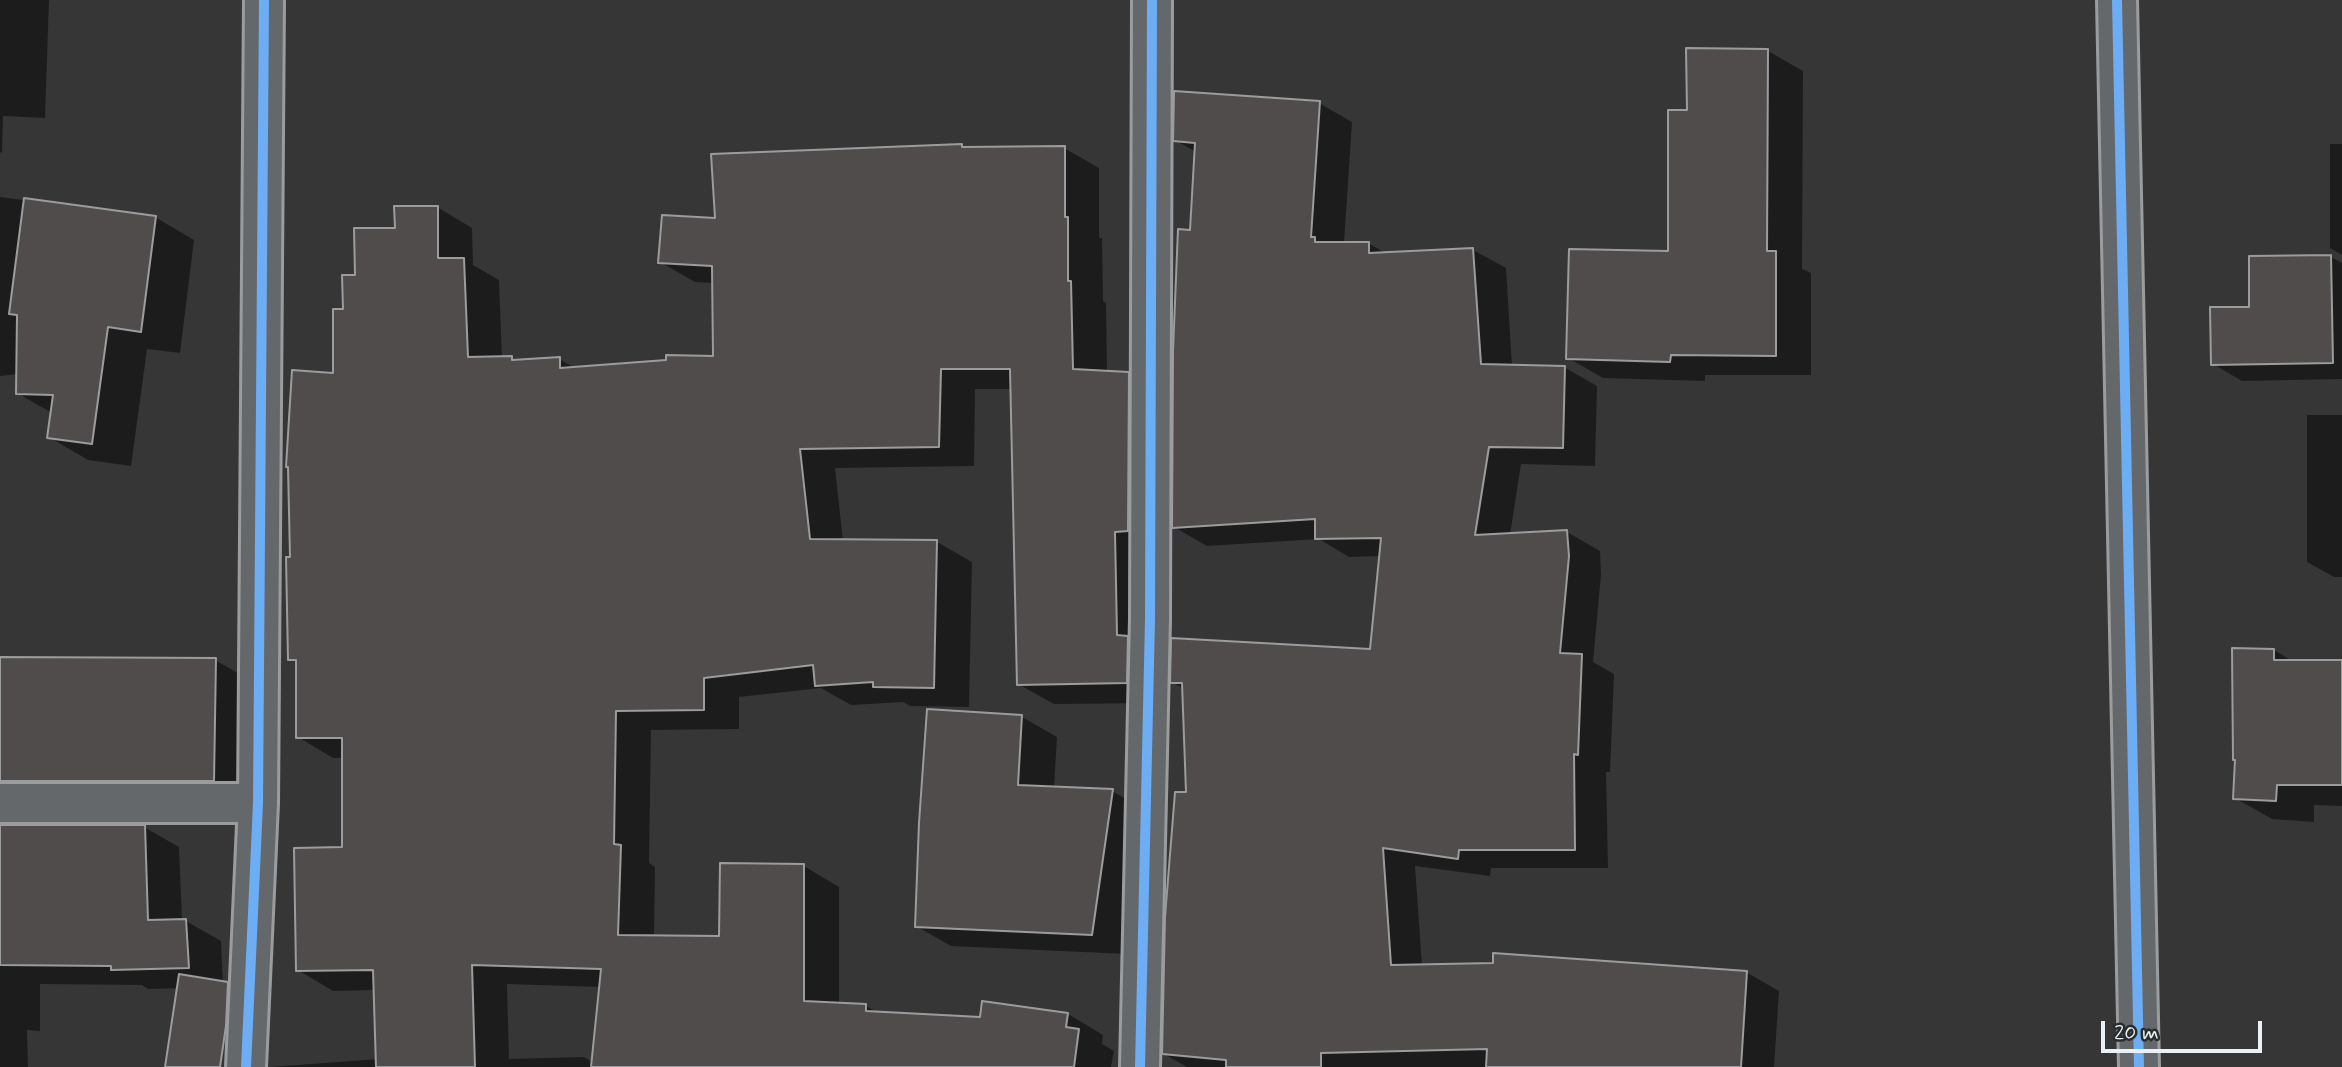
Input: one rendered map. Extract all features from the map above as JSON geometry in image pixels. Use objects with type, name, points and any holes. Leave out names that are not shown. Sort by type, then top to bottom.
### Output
[{"type":"street","points":[[246,1067],[258,803],[264,0]]},
{"type":"street","points":[[1140,1067],[1150,619],[1152,0]]},
{"type":"street","points":[[2117,0],[2139,1067]]},
{"type":"street","points":[[0,803],[258,803]]},
{"type":"building","points":[[1686,48],[1768,49],[1767,251],[1776,251],[1776,356],[1671,355],[1670,362],[1566,359],[1569,249],[1668,251],[1668,110],[1687,110]]},
{"type":"building","points":[[1174,91],[1320,101],[1311,237],[1315,237],[1315,242],[1369,242],[1369,253],[1473,248],[1481,364],[1565,366],[1563,448],[1489,447],[1475,535],[1567,530],[1569,556],[1560,653],[1582,654],[1578,755],[1574,754],[1575,850],[1459,850],[1458,859],[1383,848],[1391,965],[1493,963],[1493,953],[1747,971],[1741,1067],[1486,1067],[1487,1049],[1321,1053],[1321,1067],[1226,1067],[1226,1060],[1162,1054],[1165,917],[1175,792],[1186,792],[1182,683],[1170,683],[1171,638],[1370,649],[1381,538],[1315,539],[1315,519],[1172,528],[1173,351],[1178,229],[1190,230],[1195,143],[1173,141]]},
{"type":"building","points":[[962,144],[962,147],[1065,146],[1065,217],[1068,217],[1068,281],[1071,281],[1073,369],[1129,372],[1128,531],[1115,532],[1117,635],[1128,636],[1127,683],[1017,685],[1010,369],[941,369],[939,447],[800,449],[810,539],[937,540],[934,688],[873,687],[873,682],[815,686],[813,665],[704,678],[704,710],[616,711],[614,844],[621,845],[618,935],[719,936],[720,863],[804,864],[804,1001],[866,1004],[866,1011],[980,1017],[982,1001],[1068,1013],[1066,1027],[1079,1029],[1074,1067],[591,1067],[601,969],[472,965],[475,1067],[376,1067],[373,970],[296,971],[294,848],[342,847],[342,738],[296,738],[296,660],[288,660],[286,557],[290,557],[286,467],[292,370],[333,373],[333,309],[343,309],[342,275],[355,275],[354,228],[395,228],[394,206],[438,206],[438,258],[464,258],[468,357],[512,356],[512,360],[560,357],[560,368],[666,360],[666,355],[713,356],[712,266],[658,263],[662,215],[715,218],[711,154]]},
{"type":"building","points":[[24,198],[156,216],[141,332],[108,327],[92,444],[47,438],[53,395],[16,394],[17,315],[9,314]]},
{"type":"building","points":[[2331,255],[2333,363],[2211,365],[2210,307],[2249,307],[2249,256]]},
{"type":"building","points":[[2232,648],[2274,649],[2274,660],[2342,660],[2342,785],[2277,785],[2276,801],[2233,799],[2235,760]]},
{"type":"building","points":[[0,657],[216,658],[214,781],[0,781]]},
{"type":"building","points":[[927,709],[1022,715],[1018,785],[1113,789],[1092,935],[915,927]]},
{"type":"building","points":[[0,825],[145,825],[148,920],[186,919],[189,968],[111,970],[111,966],[0,965]]},
{"type":"building","points":[[179,974],[228,982],[226,1026],[220,1067],[165,1067]]},
{"type":"cycle path","points":[[246,1067],[258,803],[264,0]]},
{"type":"cycle path","points":[[1140,1067],[1150,619],[1152,0]]},
{"type":"cycle path","points":[[2117,0],[2139,1067]]}]
